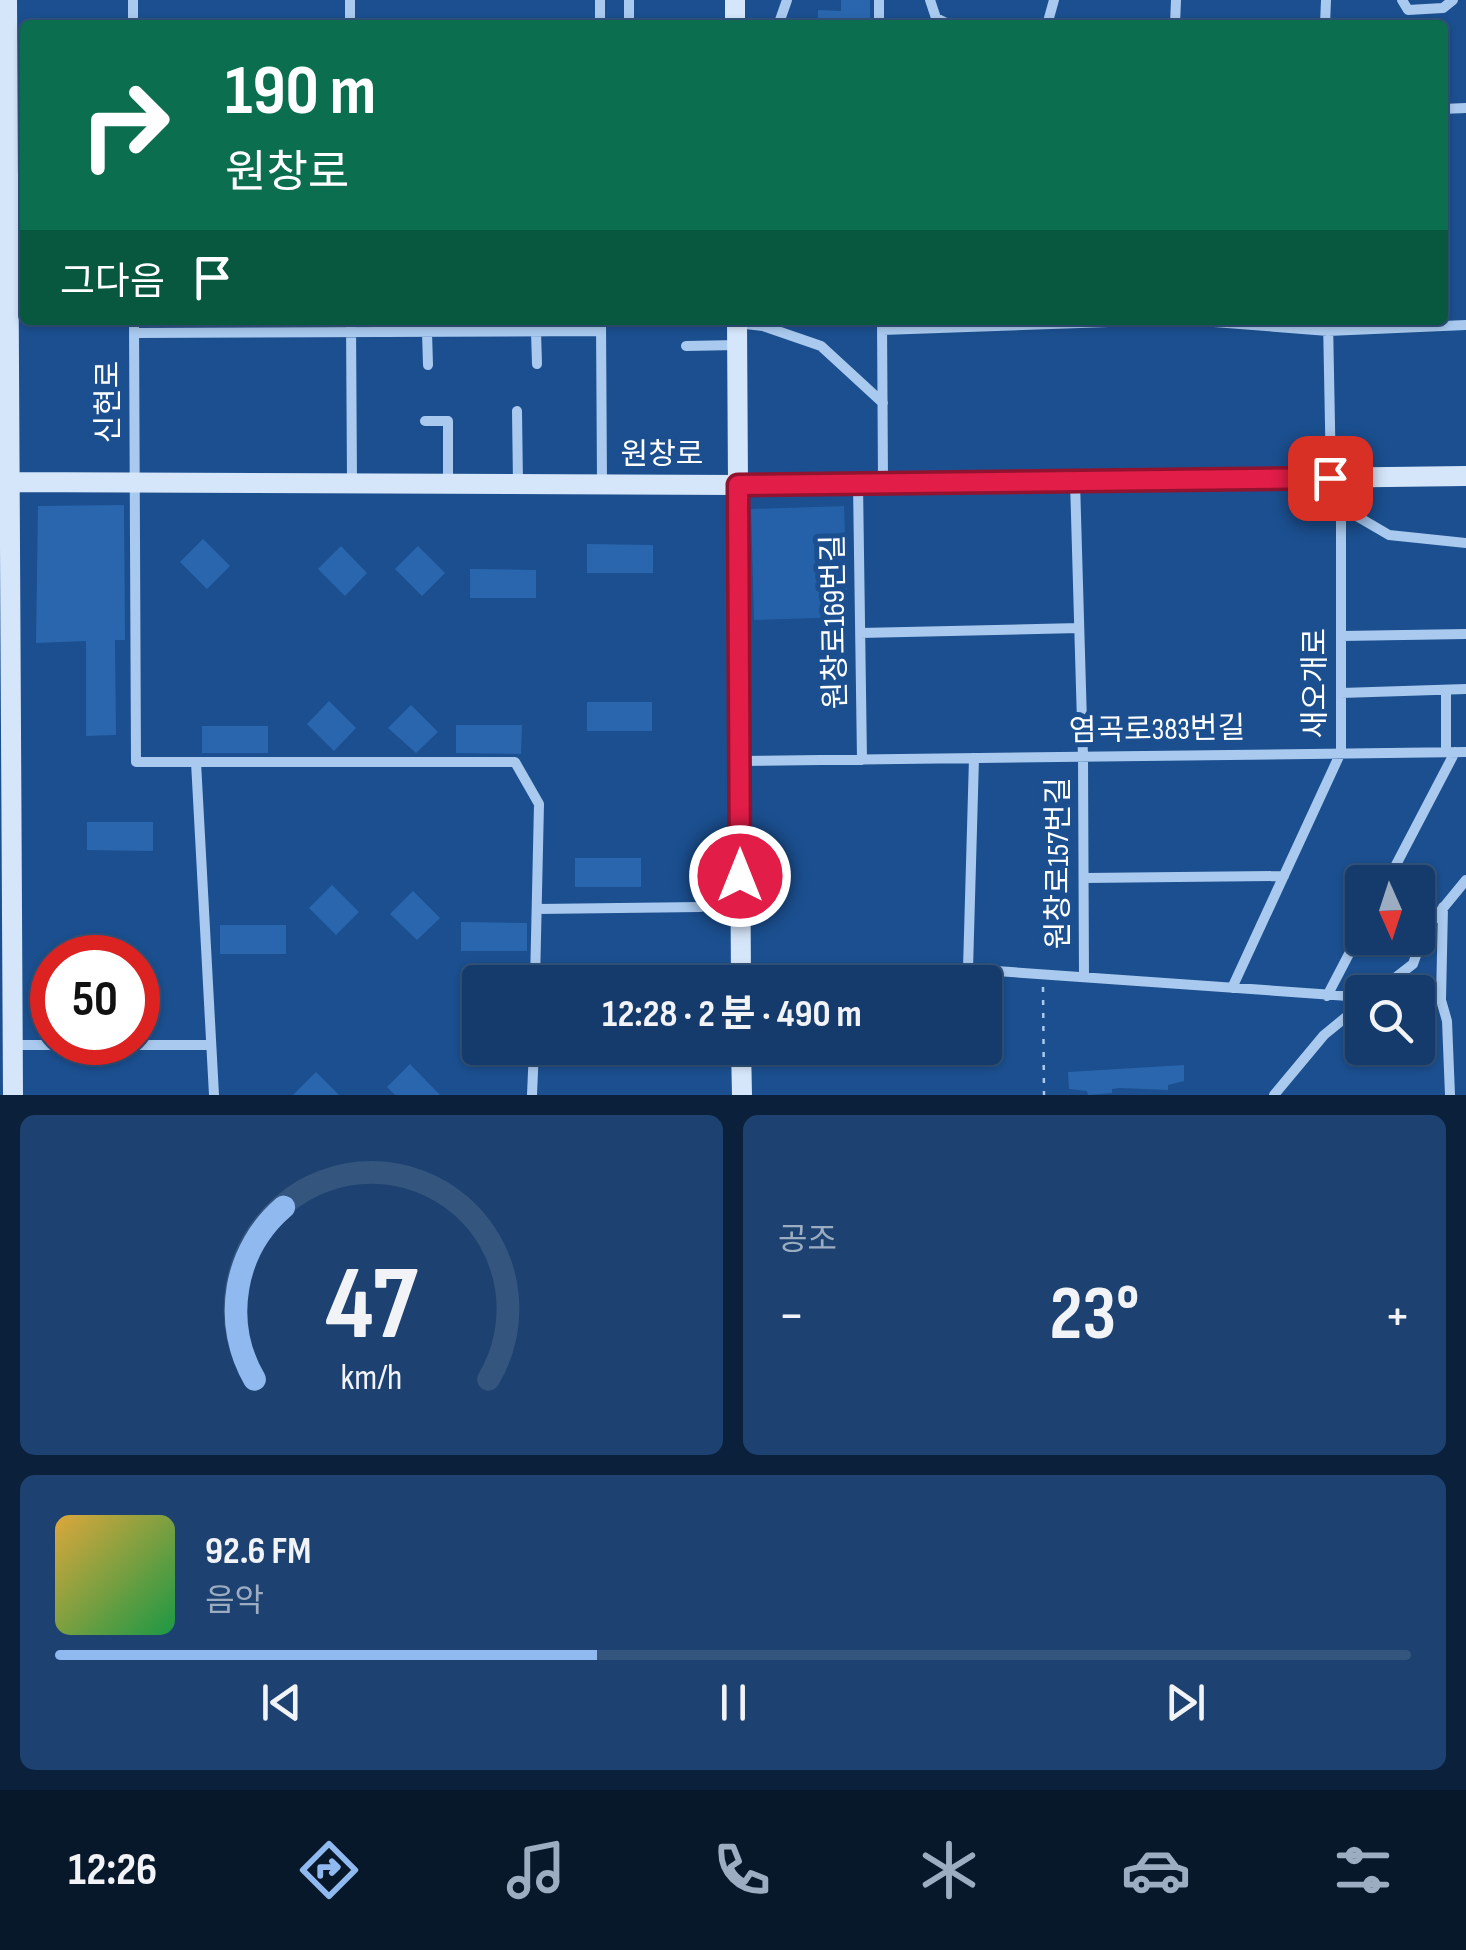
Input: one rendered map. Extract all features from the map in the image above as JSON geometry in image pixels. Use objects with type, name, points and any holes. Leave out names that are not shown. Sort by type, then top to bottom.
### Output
[{"type":"street","points":[[7,0],[11,178],[4,482],[13,1095]]},
{"type":"street","points":[[780,20],[787,0]]},
{"type":"street","points":[[1402,0],[1408,10],[1443,8],[1452,0]]},
{"type":"street","name":"신현로","points":[[134,325],[136,762],[196,762]]},
{"type":"street","points":[[351,325],[352,484]]},
{"type":"street","points":[[736,325],[741,965]]},
{"type":"street","points":[[756,325],[821,346],[882,403]]},
{"type":"street","points":[[882,325],[883,483]]},
{"type":"street","points":[[1328,325],[1466,325]]},
{"type":"street","name":"새오개로","points":[[1232,988],[1341,752],[1341,507],[1328,325]]},
{"type":"street","points":[[134,333],[427,332],[444,326],[601,326],[602,485]]},
{"type":"street","points":[[537,364],[544,328]]},
{"type":"street","points":[[427,332],[428,365]]},
{"type":"street","points":[[686,346],[737,345]]},
{"type":"street","points":[[517,412],[518,485]]},
{"type":"street","points":[[425,422],[448,421],[448,484]]},
{"type":"street","name":"원창로","points":[[4,482],[738,485],[1466,476]]},
{"type":"street","name":"원창로157번길","points":[[1074,481],[1083,757],[1084,977]]},
{"type":"street","name":"원창로169번길","points":[[858,484],[862,760]]},
{"type":"street","points":[[1341,507],[1389,535],[1466,543]]},
{"type":"street","points":[[860,633],[1079,628]]},
{"type":"street","points":[[1341,636],[1466,634]]},
{"type":"street","points":[[1341,693],[1466,689]]},
{"type":"street","points":[[1396,865],[1456,752],[1446,690]]},
{"type":"street","name":"염곡로383번길","points":[[740,761],[1456,752]]},
{"type":"street","points":[[968,965],[974,758]]},
{"type":"street","points":[[214,1095],[196,762],[515,762],[539,804],[535,965]]},
{"type":"street","points":[[1084,878],[1284,876]]},
{"type":"street","points":[[1399,975],[1413,964],[1425,930],[1466,880]]},
{"type":"street","points":[[537,909],[701,907]]},
{"type":"street","points":[[1443,907],[1441,1000],[1448,1021],[1450,1095]]},
{"type":"street","points":[[1328,996],[1349,955]]},
{"type":"street","points":[[1002,971],[1345,998]]},
{"type":"street","points":[[1435,1000],[1441,1000]]},
{"type":"street","points":[[1274,1095],[1324,1035],[1345,1016]]},
{"type":"street","points":[[11,1036],[211,1046]]},
{"type":"street","points":[[532,1095],[533,1065]]},
{"type":"street","points":[[741,1065],[742,1095]]},
{"type":"path","points":[[1043,986],[1044,1095]]},
{"type":"shaded area","points":[[844,506],[848,617],[754,620],[751,509]]},
{"type":"building","points":[[841,0],[870,0],[870,20],[818,20],[818,10],[841,11]]},
{"type":"building","points":[[124,505],[125,640],[115,640],[116,735],[86,736],[86,641],[36,643],[38,506]]},
{"type":"building","points":[[203,539],[230,566],[207,589],[180,562]]},
{"type":"building","points":[[587,544],[653,545],[653,573],[587,573]]},
{"type":"building","points":[[341,546],[367,573],[345,596],[318,569]]},
{"type":"building","points":[[418,546],[445,573],[422,596],[395,569]]},
{"type":"building","points":[[470,569],[536,570],[536,598],[470,598]]},
{"type":"building","points":[[329,701],[356,728],[334,751],[307,724]]},
{"type":"building","points":[[587,702],[652,702],[652,731],[587,731]]},
{"type":"building","points":[[411,705],[438,732],[416,753],[388,728]]},
{"type":"building","points":[[456,725],[522,725],[521,754],[456,753]]},
{"type":"building","points":[[202,726],[268,726],[268,753],[202,753]]},
{"type":"building","points":[[87,822],[153,822],[153,851],[87,850]]},
{"type":"building","points":[[575,858],[641,858],[641,887],[575,887]]},
{"type":"building","points":[[332,885],[359,912],[336,935],[309,908]]},
{"type":"building","points":[[413,891],[440,918],[417,940],[390,914]]},
{"type":"building","points":[[461,922],[527,923],[527,951],[461,951]]},
{"type":"building","points":[[220,925],[286,925],[286,954],[220,954]]},
{"type":"building","points":[[410,1064],[440,1095],[395,1095],[387,1087]]},
{"type":"building","points":[[1184,1065],[1184,1081],[1168,1085],[1168,1090],[1120,1088],[1112,1089],[1112,1093],[1088,1095],[1087,1091],[1069,1089],[1068,1072]]},
{"type":"building","points":[[316,1072],[339,1095],[293,1095]]},
{"type":"route","points":[[740,876],[738,485],[1330,478]]}]
